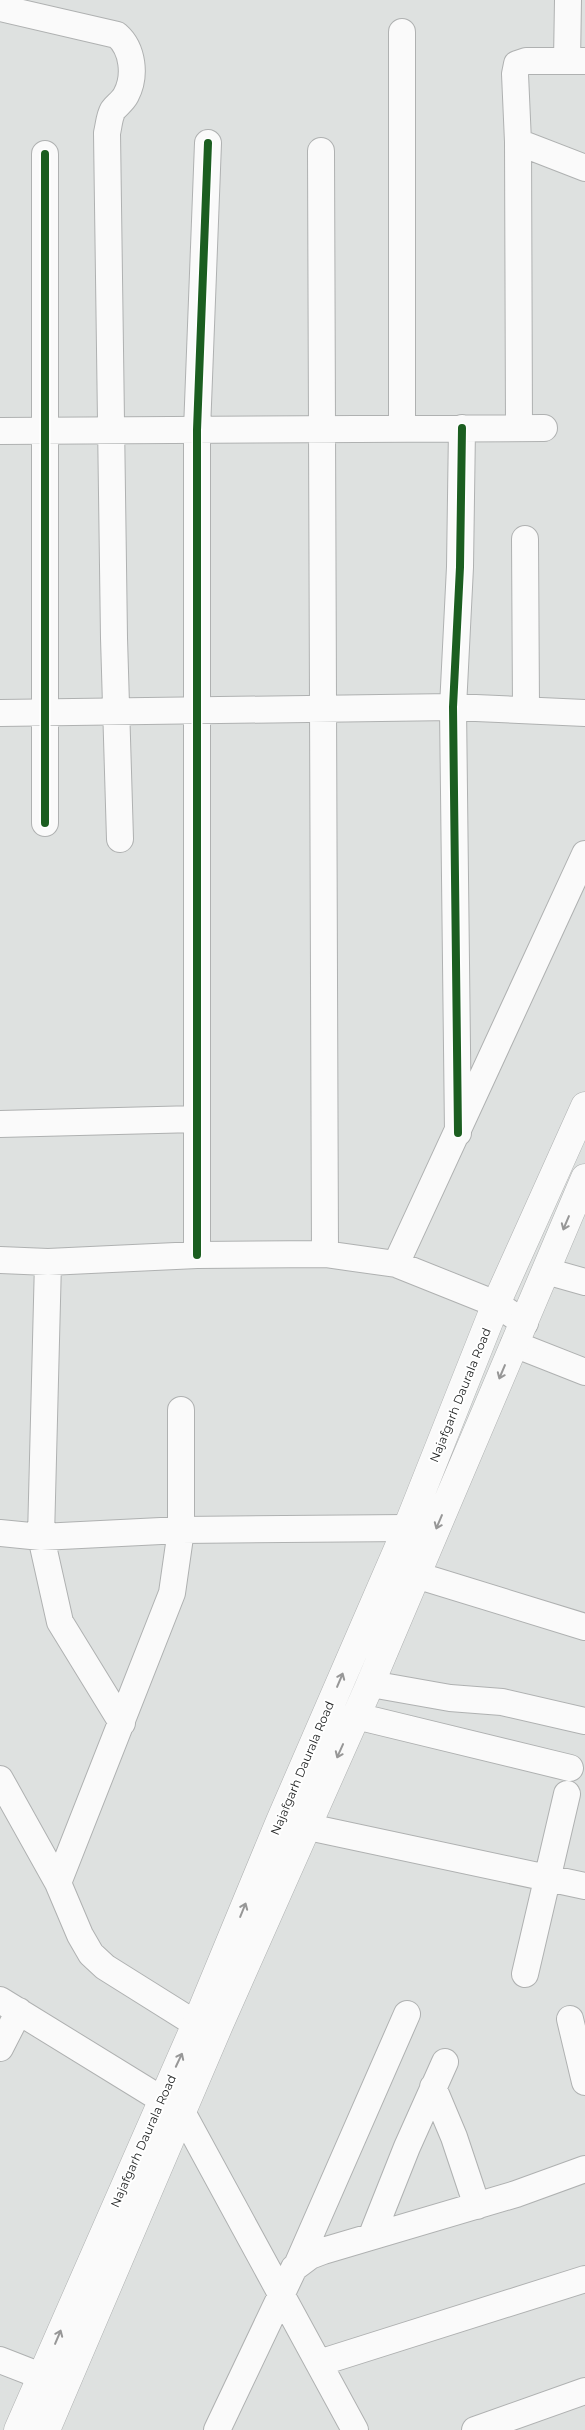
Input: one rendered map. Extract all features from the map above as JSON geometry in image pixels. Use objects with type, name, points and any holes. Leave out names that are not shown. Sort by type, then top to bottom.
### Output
[{"type":"main road","name":"Najafgarh Daurala Road","points":[[46,2430],[171,2106],[196,2024],[280,1821],[407,1528],[496,1304],[585,1106]]},
{"type":"main road","name":"Najafgarh Daurala Road","points":[[18,2430],[41,2376],[306,1827],[371,1684],[584,1182]]},
{"type":"street","points":[[0,431],[532,428],[515,74],[517,64],[526,61],[576,61],[568,0]]},
{"type":"street","points":[[0,8],[117,35],[126,43],[130,54],[130,85],[125,97],[110,118],[107,133],[116,710],[120,839]]},
{"type":"street","points":[[402,32],[402,429]]},
{"type":"street","points":[[197,1255],[197,430],[208,142]]},
{"type":"street","points":[[518,142],[585,168]]},
{"type":"street","points":[[320,152],[326,1254]]},
{"type":"street","points":[[44,154],[46,824]]},
{"type":"street","points":[[458,1133],[453,707],[460,567],[462,428]]},
{"type":"street","points":[[525,539],[526,708]]},
{"type":"street","points":[[0,713],[116,710],[196,712],[453,707],[526,708],[585,713]]},
{"type":"street","points":[[396,1264],[585,854]]},
{"type":"street","points":[[0,1124],[197,1119]]},
{"type":"street","points":[[0,1260],[48,1262],[197,1255],[326,1254],[396,1264],[496,1304],[519,1333],[585,1372]]},
{"type":"street","points":[[48,1262],[41,1537],[60,1622],[122,1723]]},
{"type":"street","points":[[546,1271],[585,1282]]},
{"type":"street","points":[[58,1882],[172,1593],[181,1530],[181,1410]]},
{"type":"street","points":[[0,1533],[41,1537],[181,1530],[407,1528]]},
{"type":"street","points":[[416,1576],[585,1627]]},
{"type":"street","points":[[371,1684],[450,1698],[520,1705],[585,1721]]},
{"type":"street","points":[[356,1716],[570,1768]]},
{"type":"street","points":[[3,1794],[58,1882],[80,1935],[91,1954],[104,1967],[196,2024]]},
{"type":"street","points":[[525,1974],[567,1794]]},
{"type":"street","points":[[280,1821],[585,1886]]},
{"type":"street","points":[[0,2048],[10,2005],[171,2106],[282,2293],[355,2430]]},
{"type":"street","points":[[217,2430],[298,2263],[407,2014]]},
{"type":"street","points":[[570,2019],[585,2082]]},
{"type":"street","points":[[372,2235],[445,2062]]},
{"type":"street","points":[[434,2088],[454,2137],[477,2206]]},
{"type":"street","points":[[298,2263],[323,2250],[516,2194],[585,2169]]},
{"type":"street","points":[[318,2363],[585,2279]]},
{"type":"street","points":[[0,2360],[41,2376]]},
{"type":"street","points":[[475,2430],[585,2391]]},
{"type":"cycle path","points":[[197,1255],[197,430],[208,143]]},
{"type":"cycle path","points":[[45,154],[45,823]]},
{"type":"cycle path","points":[[458,1133],[453,707],[460,567],[462,428]]}]
